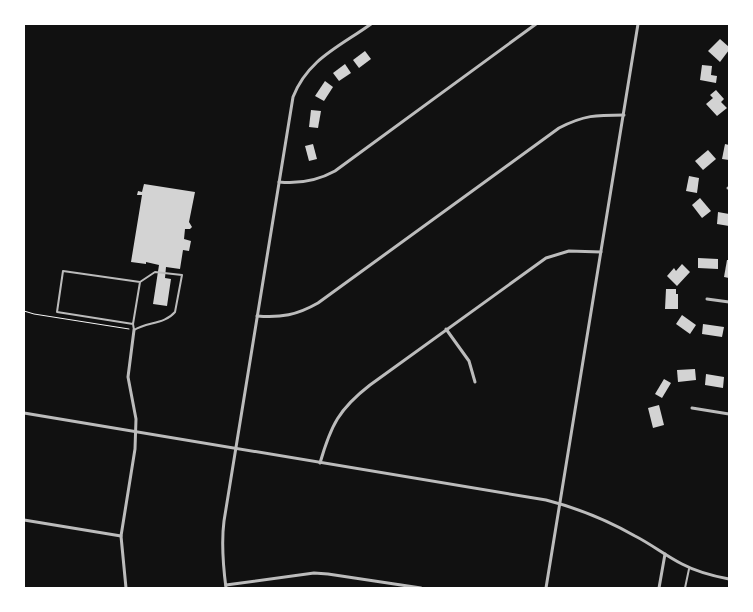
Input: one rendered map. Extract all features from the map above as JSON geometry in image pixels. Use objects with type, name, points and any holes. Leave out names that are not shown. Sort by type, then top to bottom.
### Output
[{"type":"street","points":[[370,24],[319,59],[305,73],[298,85],[290,109],[221,541],[226,586],[314,573],[421,588]]},
{"type":"street","points":[[279,182],[303,182],[322,178],[335,171],[536,24]]},
{"type":"street","points":[[546,588],[638,24]]},
{"type":"street","points":[[258,316],[285,317],[300,313],[318,303],[559,128],[584,117],[624,115]]},
{"type":"street","points":[[320,462],[334,422],[349,402],[446,329],[546,258],[569,251],[601,252]]},
{"type":"street","points":[[707,299],[729,302]]},
{"type":"street","points":[[446,329],[469,361],[475,382]]},
{"type":"street","points":[[126,588],[121,553],[121,536],[135,449],[136,420],[128,377],[134,330]]},
{"type":"street","points":[[692,408],[729,414]]},
{"type":"street","points":[[24,414],[526,495],[560,504],[604,520],[689,567],[729,580]]},
{"type":"street","points":[[24,520],[121,536]]},
{"type":"street","points":[[659,588],[665,554]]},
{"type":"lane","points":[[133,324],[57,312],[63,271],[140,282],[155,272],[182,275],[175,312],[171,316],[140,326],[134,330],[133,324],[140,282]]},
{"type":"lane","points":[[685,588],[689,567]]},
{"type":"path","points":[[24,311],[134,330]]},
{"type":"building","points":[[720,39],[729,47],[729,50],[720,62],[708,51]]},
{"type":"building","points":[[365,51],[371,59],[359,68],[353,60]]},
{"type":"building","points":[[345,64],[351,73],[339,81],[333,73]]},
{"type":"building","points":[[702,65],[712,66],[711,75],[717,76],[716,83],[700,80]]},
{"type":"building","points":[[325,81],[333,87],[324,101],[315,96]]},
{"type":"building","points":[[716,90],[724,99],[721,102],[727,108],[717,116],[706,104],[713,98],[710,95]]},
{"type":"building","points":[[311,110],[321,111],[318,128],[309,127]]},
{"type":"building","points":[[313,144],[317,159],[309,161],[305,146]]},
{"type":"building","points":[[725,144],[729,145],[729,160],[722,159]]},
{"type":"building","points":[[708,150],[716,159],[703,170],[695,161]]},
{"type":"building","points":[[689,176],[699,178],[697,193],[686,191]]},
{"type":"building","points":[[144,184],[195,192],[189,222],[192,227],[185,229],[184,239],[191,241],[189,251],[183,250],[180,269],[166,267],[165,278],[171,279],[167,306],[153,304],[159,265],[146,262],[146,264],[131,262],[142,195],[137,195],[138,191],[142,192]]},
{"type":"building","points":[[700,198],[711,211],[702,218],[692,205]]},
{"type":"building","points":[[718,212],[729,214],[729,226],[717,224]]},
{"type":"building","points":[[698,258],[718,259],[718,269],[698,268]]},
{"type":"building","points":[[727,260],[729,260],[729,278],[724,277]]},
{"type":"building","points":[[682,264],[690,272],[677,286],[667,276],[674,268],[676,271]]},
{"type":"building","points":[[666,289],[676,289],[678,309],[665,309]]},
{"type":"building","points":[[682,315],[696,325],[690,334],[676,324]]},
{"type":"building","points":[[703,324],[724,327],[722,337],[702,334]]},
{"type":"building","points":[[695,369],[696,380],[678,382],[677,370]]},
{"type":"building","points":[[706,374],[724,377],[723,388],[705,385]]},
{"type":"building","points":[[664,379],[671,383],[662,398],[655,394]]},
{"type":"building","points":[[659,405],[664,425],[653,428],[648,408]]}]
